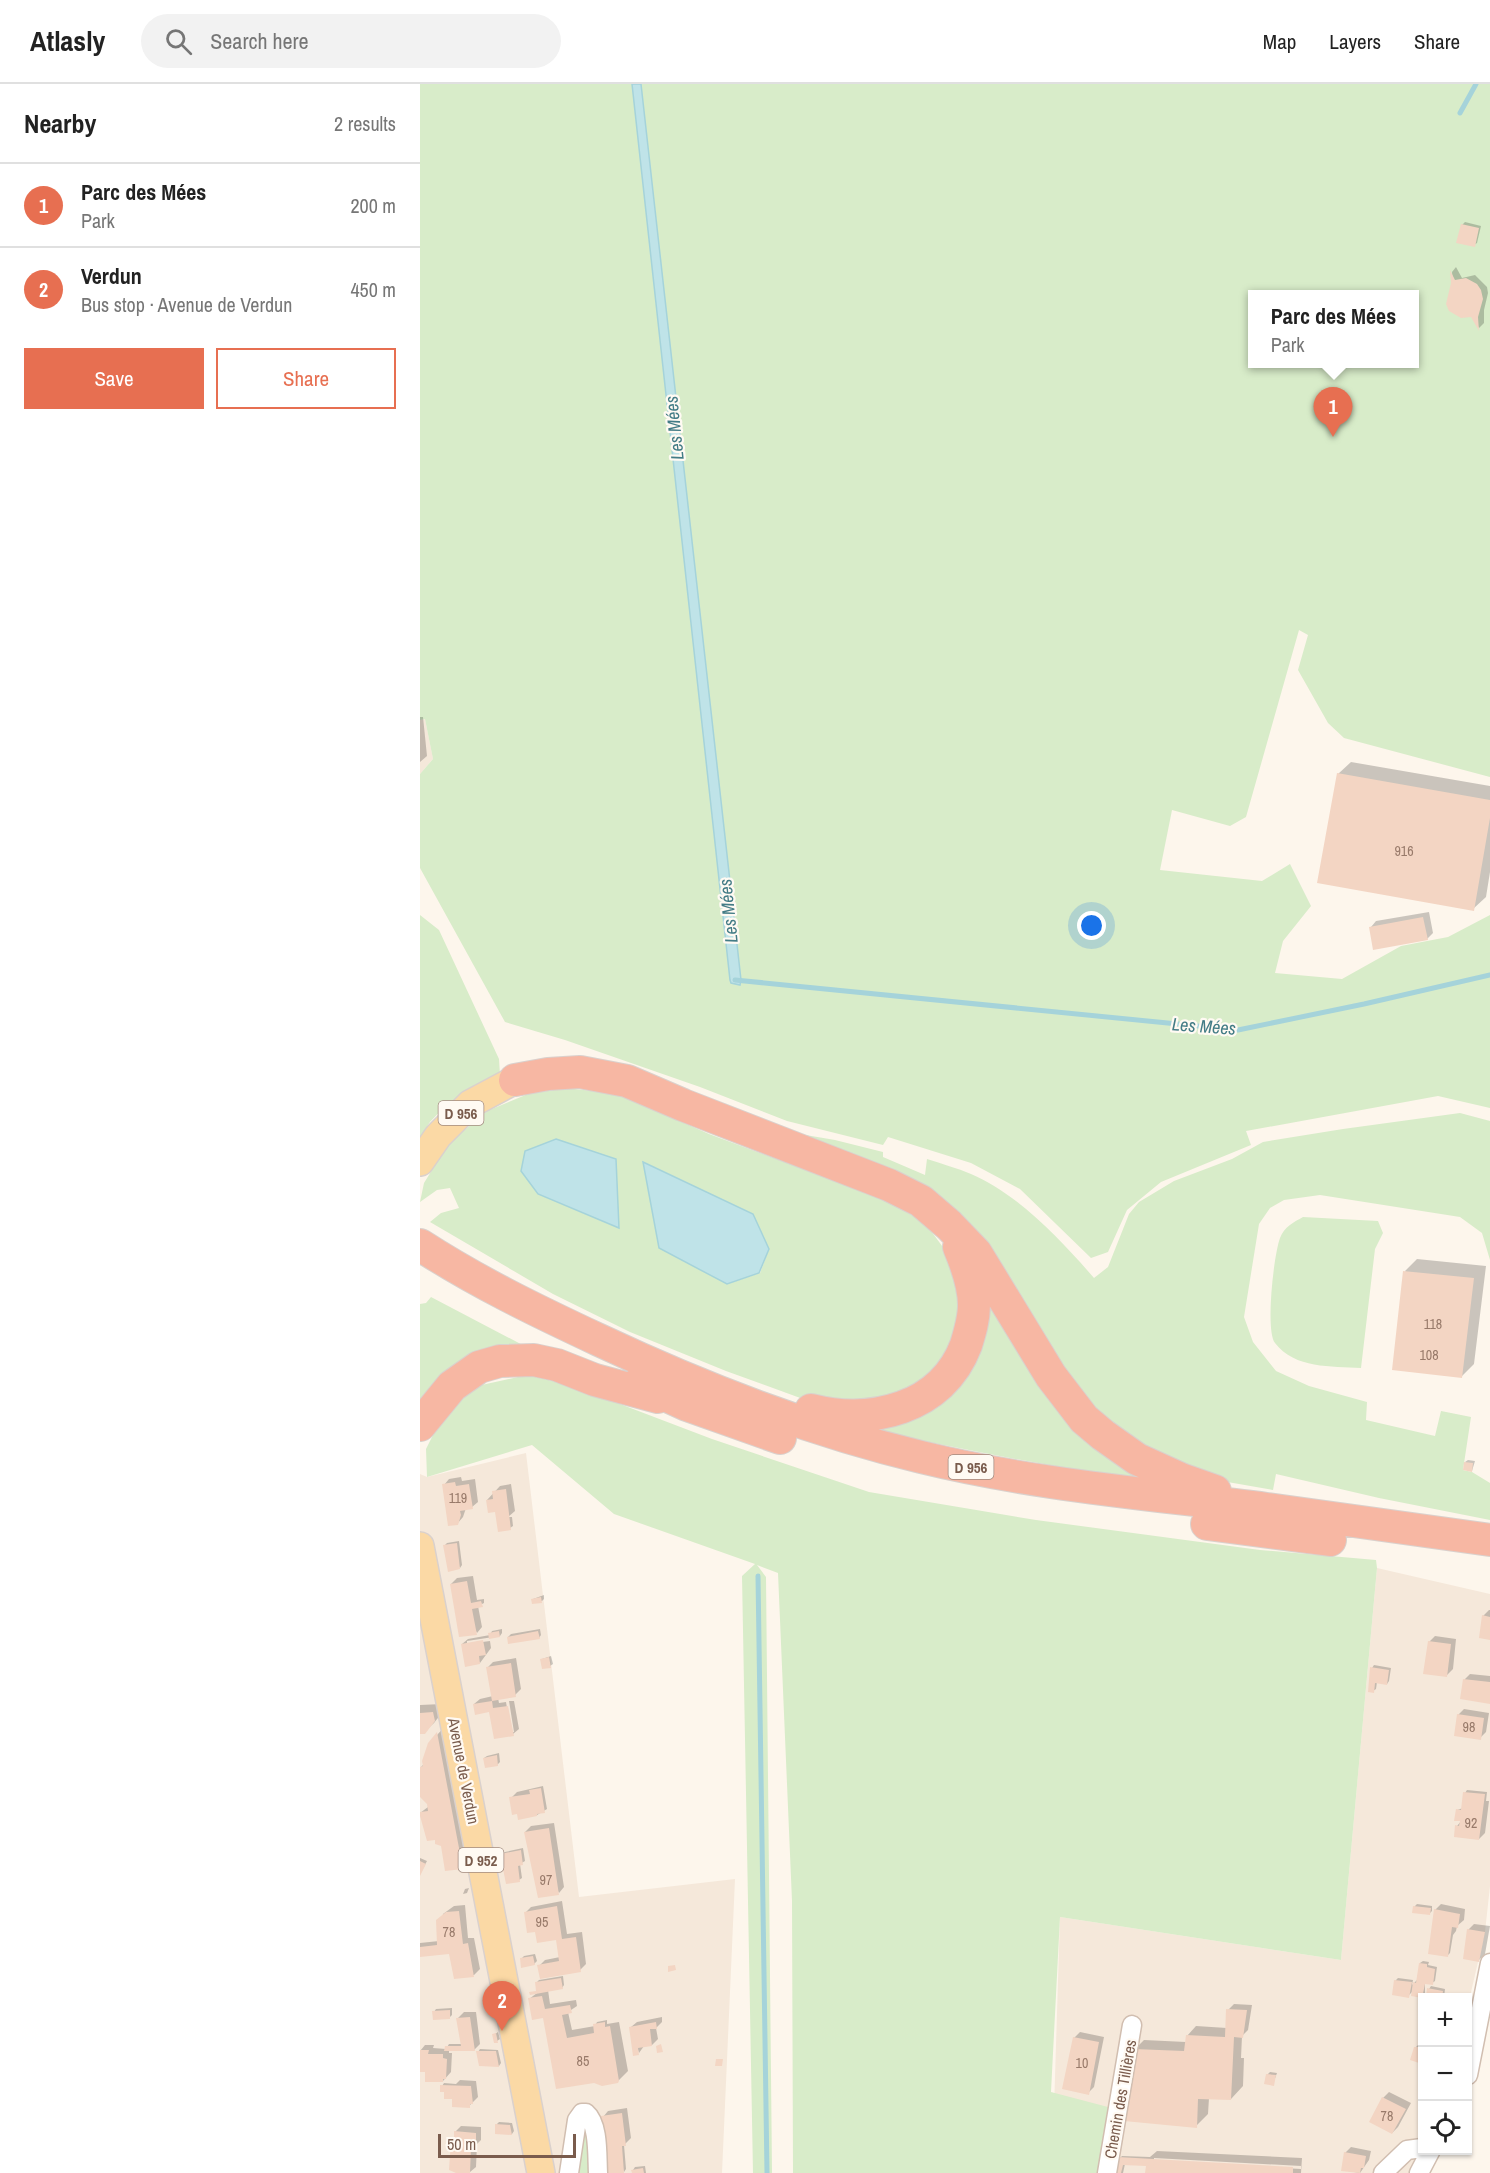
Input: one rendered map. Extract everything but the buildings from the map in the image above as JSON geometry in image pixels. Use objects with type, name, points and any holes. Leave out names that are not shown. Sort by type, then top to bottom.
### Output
[{"type":"highway","name":"D 956","points":[[515,1080],[548,1074],[580,1072],[627,1081],[890,1185],[921,1201],[976,1253],[1050,1376],[1091,1424],[1137,1459],[1181,1479],[1267,1509]]},
{"type":"highway","name":"D 956","points":[[420,1425],[439,1400],[463,1377],[479,1368],[500,1361],[518,1360],[534,1360],[557,1365],[594,1380],[845,1416],[872,1415],[915,1403],[935,1390],[951,1373],[962,1354],[971,1330],[974,1305],[971,1282],[949,1225]]},
{"type":"highway","name":"D 956","points":[[420,1245],[465,1274],[772,1436],[863,1463],[946,1485],[1054,1504],[1490,1561]]},
{"type":"highway","name":"D 956","points":[[420,1269],[464,1296],[527,1329],[686,1392],[783,1417],[923,1458],[1029,1479],[1490,1540]]},
{"type":"main road","name":"D 956","points":[[420,1162],[438,1136],[470,1104],[515,1080]]},
{"type":"main road","name":"Avenue de Verdun","points":[[420,1546],[541,2173]]},
{"type":"street","points":[[1472,2051],[1490,1963]]},
{"type":"street","name":"Chemin des Tillières","points":[[1107,2173],[1132,2025]]},
{"type":"street","points":[[569,2173],[577,2120],[582,2113],[586,2113],[593,2120],[598,2173]]},
{"type":"street","points":[[1383,2173],[1407,2150],[1418,2149]]},
{"type":"street","points":[[1419,2173],[1429,2155]]},
{"type":"shaded area","points":[[425,719],[433,759],[420,774],[420,720]]},
{"type":"shaded area","points":[[526,1453],[579,1897],[735,1879],[722,2173],[420,2173],[420,1474],[427,1477]]},
{"type":"shaded area","points":[[1377,1568],[1490,1594],[1490,1886],[1485,1932],[1471,1993],[1418,1993],[1418,2155],[1423,2155],[1426,2173],[1052,2173],[1060,1917],[1341,1960]]},
{"type":"green space","points":[[420,84],[632,84],[704,737],[720,806],[641,84],[1490,84],[1490,777],[1344,738],[1328,723],[1298,670],[1308,635],[1299,630],[1246,817],[1230,826],[1172,810],[1160,870],[1262,881],[1290,864],[1311,906],[1283,941],[1275,973],[1342,979],[1401,946],[1448,937],[1490,915],[1490,1108],[1438,1096],[1246,1131],[1251,1145],[1161,1182],[1127,1210],[1108,1252],[1091,1258],[1020,1189],[971,1163],[888,1137],[883,1145],[787,1121],[700,1087],[565,1040],[505,1022],[420,868],[420,774],[433,759],[425,719],[420,720]]},
{"type":"green space","points":[[420,915],[439,930],[499,1059],[500,1075],[445,1107],[430,1122],[420,1138]]},
{"type":"green space","points":[[566,1088],[619,1094],[709,1134],[886,1200],[925,1223],[954,1262],[963,1321],[941,1372],[886,1407],[803,1399],[630,1332],[553,1294],[430,1222],[441,1213],[459,1208],[450,1188],[437,1190],[420,1202],[424,1183],[448,1144],[487,1111],[528,1094]],"holes":[[[643,1162],[753,1214],[769,1249],[760,1273],[727,1284]]]},
{"type":"green space","points":[[1460,1113],[1490,1121],[1490,1260],[1482,1233],[1460,1217],[1320,1195],[1284,1200],[1270,1208],[1259,1224],[1244,1317],[1253,1342],[1276,1371],[1309,1386],[1367,1402],[1366,1420],[1435,1436],[1441,1411],[1471,1417],[1463,1470],[1472,1472],[1490,1483],[1490,1520],[1379,1498],[1276,1474],[1273,1490],[1193,1476],[1085,1411],[978,1239],[788,1132],[835,1140],[883,1152],[883,1157],[925,1175],[927,1159],[971,1174],[1005,1193],[1038,1219],[1094,1278],[1108,1267],[1129,1214],[1139,1202],[1174,1181],[1232,1159],[1263,1142]]},
{"type":"green space","points":[[1303,1217],[1378,1221],[1383,1233],[1375,1249],[1361,1368],[1303,1362],[1293,1358],[1275,1343],[1272,1335],[1271,1308],[1273,1275],[1280,1238],[1290,1225]]},
{"type":"green space","points":[[983,1285],[1027,1360],[1163,1481],[1017,1459],[872,1430],[925,1412]]},
{"type":"green space","points":[[431,1297],[534,1351],[420,1411],[420,1304],[426,1303]]},
{"type":"green space","points":[[527,1375],[570,1385],[712,1439],[869,1492],[1036,1520],[1260,1550],[1376,1560],[1341,1960],[1060,1917],[1051,2092],[1108,2107],[1097,2173],[793,2173],[792,1901],[778,1573],[757,1565],[766,1577],[772,2173],[753,2173],[742,1576],[755,1564],[614,1514],[532,1445],[427,1477],[426,1449],[442,1417],[477,1386]]},
{"type":"green space","points":[[578,2125],[587,2127],[590,2173],[571,2173]]},
{"type":"water","points":[[632,84],[641,84],[740,985],[731,983],[730,980]]},
{"type":"water","points":[[556,1139],[616,1159],[619,1228],[538,1194],[521,1171],[525,1151]]},
{"type":"water","points":[[643,1162],[753,1214],[769,1249],[759,1273],[727,1284],[659,1248]]},
{"type":"waterway","points":[[1460,113],[1476,84]]},
{"type":"waterway","name":"Les Mées","points":[[735,980],[1238,1030],[1490,975]]},
{"type":"waterway","points":[[758,1576],[767,2173]]},
{"type":"place","name":"Parc des Mées","points":[[1333,437]]},
{"type":"place","name":"Verdun","points":[[502,2031]]}]
